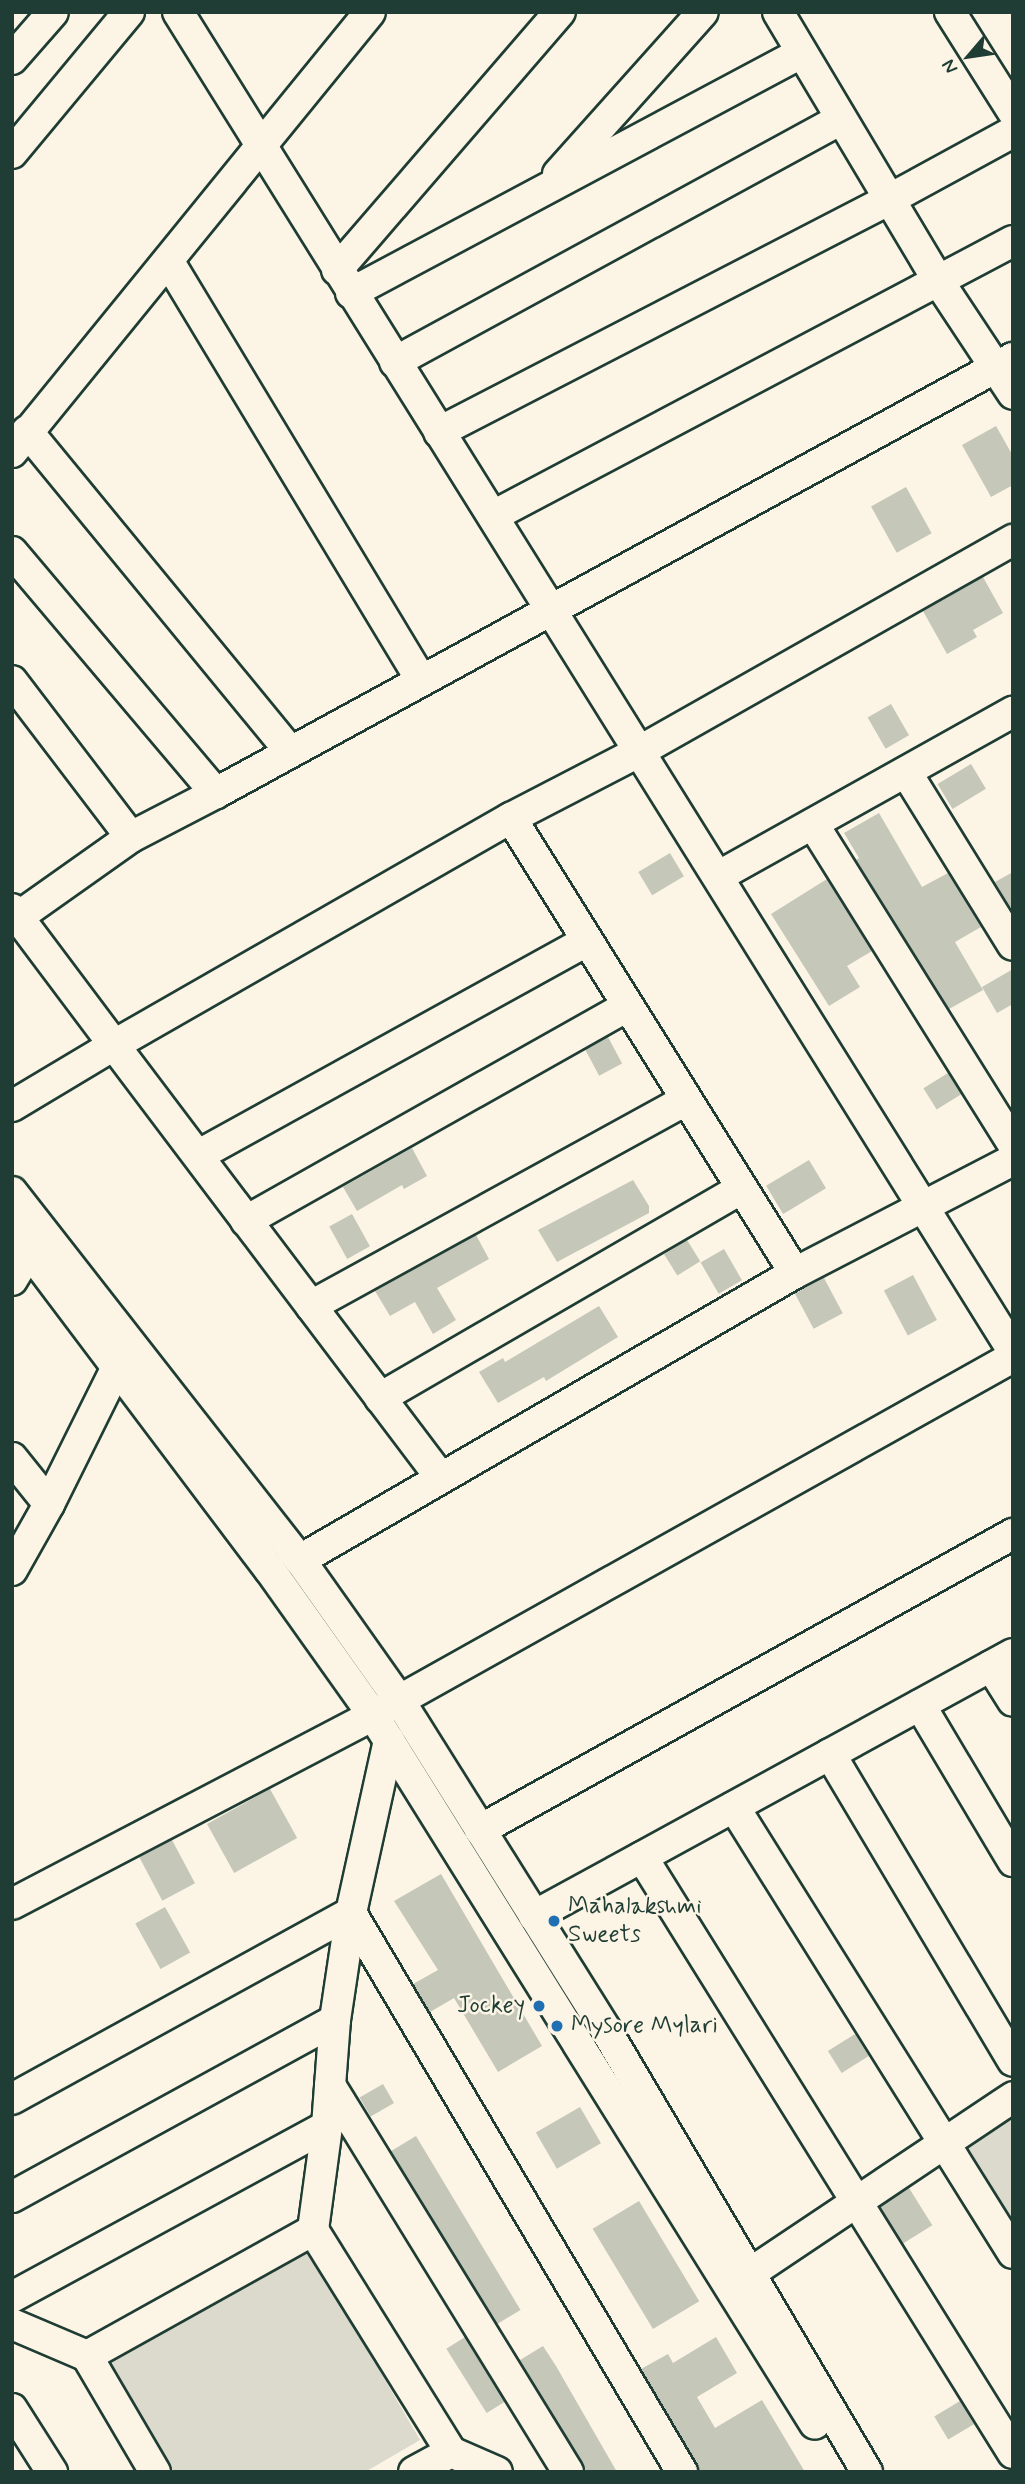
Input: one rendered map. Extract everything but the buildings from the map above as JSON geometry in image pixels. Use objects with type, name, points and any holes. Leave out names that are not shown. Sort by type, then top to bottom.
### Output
[{"type":"street","points":[[12,153],[129,12]]},
{"type":"street","points":[[178,12],[259,148],[719,876],[1013,1351]]},
{"type":"street","points":[[290,751],[20,442],[370,12]]},
{"type":"street","points":[[344,281],[561,12]]},
{"type":"street","points":[[544,190],[703,12]]},
{"type":"street","points":[[779,12],[939,282],[1004,363],[1013,394]]},
{"type":"street","points":[[950,12],[1013,112]]},
{"type":"street","points":[[12,59],[36,19]]},
{"type":"street","points":[[344,281],[544,190],[801,53]]},
{"type":"street","points":[[395,362],[841,120]]},
{"type":"street","points":[[439,432],[890,200],[1013,132]]},
{"type":"street","points":[[493,516],[1013,241]]},
{"type":"street","points":[[169,262],[421,679]]},
{"type":"street","points":[[441,1478],[15,913],[131,837],[1004,363]]},
{"type":"street","points":[[12,1106],[511,818],[640,751],[1013,540]]},
{"type":"street","points":[[12,552],[216,793]]},
{"type":"street","points":[[12,681],[131,837]]},
{"type":"street","points":[[719,876],[906,772],[1010,721]]},
{"type":"street","points":[[906,772],[1013,945]]},
{"type":"street","points":[[511,818],[795,1273]]},
{"type":"street","points":[[813,824],[1013,1144]]},
{"type":"street","points":[[199,1155],[587,941]]},
{"type":"street","points":[[246,1221],[628,1006]]},
{"type":"street","points":[[312,1306],[685,1100]]},
{"type":"street","points":[[300,1560],[795,1273],[1013,1160]]},
{"type":"street","points":[[380,1398],[741,1189]]},
{"type":"street","points":[[12,1192],[300,1560],[399,1700],[607,2032],[867,2472]]},
{"type":"street","points":[[12,1280],[21,1239]]},
{"type":"street","points":[[21,1239],[118,1365],[373,1715],[844,2472]]},
{"type":"street","points":[[12,1904],[373,1715],[1013,1357]]},
{"type":"street","points":[[12,1570],[49,1504],[118,1365]]},
{"type":"street","points":[[12,1458],[49,1504]]},
{"type":"street","points":[[480,1830],[1013,1534]]},
{"type":"street","points":[[534,1916],[1002,1660],[1013,1701]]},
{"type":"street","points":[[920,1704],[1013,1861]]},
{"type":"street","points":[[389,1740],[351,1913],[335,2020],[327,2126],[313,2230],[451,2452],[497,2472]]},
{"type":"street","points":[[830,1754],[1013,2061]]},
{"type":"street","points":[[734,1807],[1013,2253]]},
{"type":"street","points":[[642,1857],[855,2204],[1013,2453]]},
{"type":"street","points":[[12,2099],[351,1913]]},
{"type":"street","points":[[351,1913],[682,2472]]},
{"type":"street","points":[[12,2197],[335,2020]]},
{"type":"street","points":[[330,2085],[568,2472]]},
{"type":"street","points":[[749,2274],[1013,2096]]},
{"type":"street","points":[[12,2297],[327,2126]]},
{"type":"street","points":[[87,2356],[313,2230]]},
{"type":"street","points":[[12,2324],[87,2356],[155,2472]]},
{"type":"street","points":[[12,2409],[52,2472]]},
{"type":"street","points":[[414,2472],[451,2452]]},
{"type":"shaded area","points":[[1013,2117],[1013,2236],[959,2152]]},
{"type":"shaded area","points":[[306,2244],[420,2440],[365,2472],[174,2472],[108,2359]]},
{"type":"place","name":"Mahalakshmi Sweets","points":[[554,1921]]},
{"type":"place","name":"Jockey","points":[[539,2006]]},
{"type":"place","name":"Mysore Mylari","points":[[557,2026]]}]
